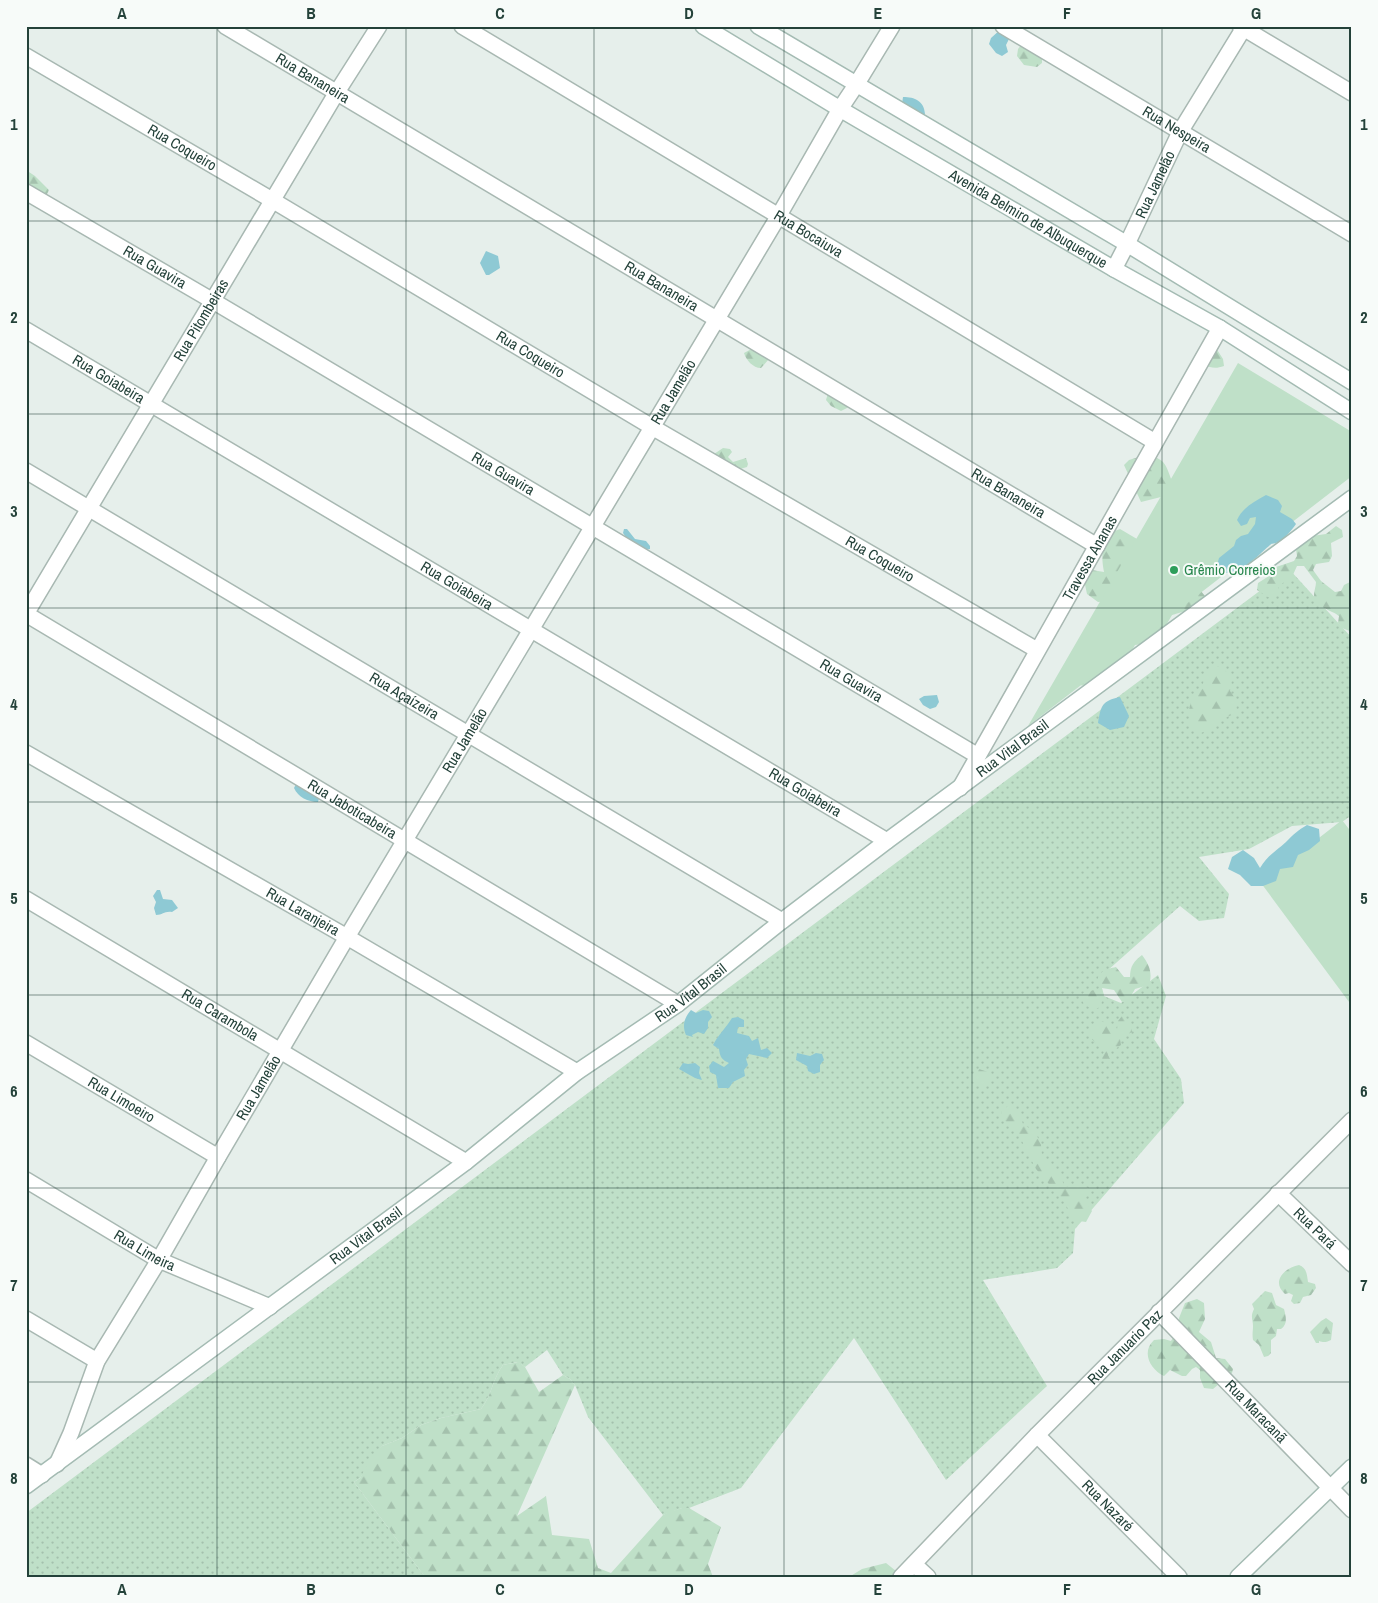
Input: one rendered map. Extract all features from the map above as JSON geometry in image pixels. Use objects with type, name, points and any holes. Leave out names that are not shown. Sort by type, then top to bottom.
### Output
[{"type":"street","name":"Rua Bananeira","points":[[225,26],[1097,546]]},
{"type":"street","name":"Rua Pitombeiras","points":[[26,614],[272,200],[379,26]]},
{"type":"street","name":"Rua Bocaiuva","points":[[462,26],[1155,442]]},
{"type":"street","name":"Avenida Belmiro de Albuquerque","points":[[703,26],[840,109],[1220,328],[1352,412]]},
{"type":"street","name":"Avenida Belmiro de Albuquerque","points":[[758,26],[1127,244],[1352,382]]},
{"type":"street","name":"Rua Jamelão","points":[[57,1464],[65,1448],[97,1361],[159,1260],[347,936],[778,217],[840,109],[892,26]]},
{"type":"street","name":"Rua Nespeira","points":[[1003,26],[1352,234]]},
{"type":"street","name":"Rua Jamelão","points":[[1114,268],[1180,132],[1243,27]]},
{"type":"street","points":[[1243,27],[1352,93]]},
{"type":"street","name":"Rua Coqueiro","points":[[26,56],[272,200],[652,427],[1037,650]]},
{"type":"street","name":"Rua Guavira","points":[[26,192],[213,301],[978,756]]},
{"type":"street","name":"Travessa Ananas","points":[[960,788],[1220,328]]},
{"type":"street","name":"Rua Goiabeira","points":[[26,330],[886,841]]},
{"type":"street","name":"Rua Açaízeira","points":[[26,471],[468,736],[782,921]]},
{"type":"street","name":"Rua Vital Brasil","points":[[26,1486],[466,1162],[577,1072],[678,1004],[886,841],[1352,498]]},
{"type":"street","name":"Rua Jaboticabeira","points":[[26,614],[678,1004]]},
{"type":"street","name":"Rua Laranjeira","points":[[26,753],[347,936],[577,1072]]},
{"type":"street","name":"Rua Carambola","points":[[26,899],[466,1162]]},
{"type":"street","name":"Rua Limoeiro","points":[[26,1043],[218,1157]]},
{"type":"street","name":"Rua Januario Paz","points":[[901,1577],[1037,1435],[1352,1120]]},
{"type":"street","name":"Rua Limeira","points":[[26,1180],[159,1260],[270,1307]]},
{"type":"street","name":"Rua Pará","points":[[1278,1193],[1352,1264]]},
{"type":"street","name":"Rua Maracanã","points":[[1159,1312],[1352,1510]]},
{"type":"street","points":[[26,1319],[97,1361]]},
{"type":"street","name":"Rua Nazaré","points":[[1037,1435],[1179,1577]]},
{"type":"street","points":[[26,1465],[42,1474]]},
{"type":"street","points":[[1238,1577],[1352,1467]]},
{"type":"street","points":[[914,1564],[928,1577]]},
{"type":"green space","points":[[1022,44],[1042,56],[1042,63],[1037,67],[1024,65],[1017,56],[1018,49]]},
{"type":"green space","points":[[26,170],[49,190],[46,196],[26,192]]},
{"type":"green space","points":[[757,346],[769,359],[761,368],[755,367],[750,363],[744,353]]},
{"type":"green space","points":[[1216,348],[1223,359],[1224,366],[1214,368],[1204,365]]},
{"type":"green space","name":"Grêmio Correios","points":[[1238,363],[1352,432],[1352,476],[1028,726]]},
{"type":"green space","points":[[828,393],[849,405],[847,408],[841,411],[831,406],[826,400]]},
{"type":"green space","points":[[723,448],[730,449],[732,452],[728,457],[733,462],[746,458],[747,467],[738,471],[713,457],[714,454]]},
{"type":"green space","points":[[1142,456],[1156,458],[1164,462],[1173,484],[1169,495],[1141,502],[1124,465],[1129,460]]},
{"type":"green space","points":[[1336,526],[1342,530],[1343,537],[1331,543],[1332,556],[1329,562],[1316,564],[1313,570],[1321,581],[1335,592],[1341,591],[1344,585],[1352,581],[1352,632],[1342,628],[1338,623],[1339,616],[1317,602],[1314,595],[1316,582],[1304,566],[1297,566],[1292,577],[1280,585],[1274,596],[1268,597],[1257,590],[1258,583],[1269,576],[1276,567],[1294,561],[1297,556],[1296,549],[1300,544],[1312,536],[1326,534]]},
{"type":"green space","points":[[1120,529],[1166,559],[1188,577],[1205,596],[1199,607],[1172,615],[1162,632],[1154,639],[1135,645],[1116,679],[1092,687],[1079,685],[1140,599],[1098,602],[1087,594],[1084,580],[1092,570],[1104,572],[1102,552],[1107,534]]},
{"type":"green space","points":[[1289,569],[1352,638],[1352,815],[1342,822],[1292,826],[1249,849],[1199,857],[1229,894],[1224,918],[1199,921],[1180,906],[1107,971],[1099,994],[1121,1003],[1158,975],[1166,996],[1154,1039],[1181,1079],[1184,1103],[1075,1229],[1073,1253],[1057,1268],[983,1280],[1047,1386],[946,1480],[854,1338],[741,1488],[689,1508],[682,1508],[663,1515],[588,1417],[575,1385],[563,1375],[547,1350],[525,1367],[517,1362],[503,1365],[481,1409],[441,1418],[421,1425],[402,1438],[382,1446],[360,1478],[354,1482],[425,1577],[26,1577],[26,1513]]},
{"type":"green space","points":[[1212,664],[1224,669],[1232,679],[1230,691],[1237,701],[1236,713],[1223,719],[1213,728],[1196,735],[1189,723],[1192,696],[1202,688],[1205,675]]},
{"type":"green space","points":[[1342,820],[1352,833],[1352,1006],[1261,883]]},
{"type":"green space","points":[[1142,955],[1150,969],[1149,985],[1135,989],[1129,1000],[1122,1002],[1114,990],[1102,988],[1104,995],[1100,1007],[1094,1010],[1084,1004],[1081,998],[1083,993],[1101,988],[1097,983],[1101,973],[1116,967],[1124,977],[1130,977],[1133,964]]},
{"type":"green space","points":[[1122,1016],[1130,1023],[1132,1032],[1120,1039],[1121,1045],[1115,1049],[1109,1049],[1108,1055],[1111,1061],[1105,1062],[1101,1057],[1104,1052],[1087,1034],[1088,1031],[1092,1025],[1100,1021],[1107,1023],[1110,1028],[1117,1030],[1118,1021]]},
{"type":"green space","points":[[979,1069],[991,1073],[988,1086],[975,1084],[972,1080]]},
{"type":"green space","points":[[1010,1104],[1019,1113],[1023,1124],[1035,1132],[1041,1144],[1042,1158],[1061,1174],[1064,1187],[1076,1185],[1089,1188],[1085,1201],[1092,1211],[1086,1222],[1072,1220],[1066,1204],[1036,1169],[1018,1133],[1007,1125],[1001,1112]]},
{"type":"green space","points":[[1299,1265],[1305,1270],[1308,1282],[1315,1284],[1316,1288],[1311,1295],[1303,1297],[1300,1303],[1294,1304],[1291,1301],[1293,1295],[1285,1294],[1281,1289],[1279,1280],[1289,1269]]},
{"type":"green space","points":[[1265,1291],[1272,1293],[1276,1305],[1284,1309],[1286,1320],[1285,1325],[1281,1329],[1277,1329],[1276,1336],[1271,1340],[1271,1353],[1264,1357],[1259,1345],[1253,1340],[1252,1316],[1254,1309],[1252,1304]]},
{"type":"green space","points":[[1197,1299],[1204,1303],[1205,1319],[1199,1332],[1211,1342],[1216,1358],[1225,1359],[1233,1369],[1232,1373],[1213,1389],[1204,1388],[1200,1378],[1200,1370],[1196,1367],[1186,1376],[1170,1370],[1164,1376],[1151,1365],[1148,1355],[1150,1345],[1154,1340],[1164,1339],[1171,1341],[1179,1327],[1179,1318],[1185,1303]]},
{"type":"green space","points":[[1326,1318],[1333,1323],[1331,1340],[1316,1343],[1310,1332]]},
{"type":"green space","points":[[518,1362],[525,1367],[539,1392],[563,1375],[575,1385],[517,1516],[546,1496],[552,1535],[589,1539],[598,1568],[611,1573],[663,1515],[682,1508],[689,1508],[721,1527],[708,1564],[713,1577],[425,1577],[354,1482],[360,1478],[371,1458],[382,1446],[402,1438],[421,1425],[441,1418],[481,1409],[503,1365]]},
{"type":"green space","points":[[886,1563],[896,1571],[890,1577],[849,1577],[862,1569]]},
{"type":"water","points":[[1001,29],[1012,33],[1006,45],[1008,52],[1002,56],[996,53],[989,44],[991,38]]},
{"type":"water","points":[[903,97],[911,98],[921,103],[925,114],[919,116],[902,104]]},
{"type":"water","points":[[486,251],[498,256],[500,268],[489,275],[486,275],[480,263]]},
{"type":"water","points":[[1266,495],[1278,500],[1282,506],[1280,512],[1292,519],[1296,524],[1285,538],[1271,544],[1244,567],[1226,573],[1220,570],[1217,565],[1219,558],[1234,546],[1236,540],[1248,534],[1255,524],[1256,517],[1250,518],[1247,524],[1241,526],[1237,520],[1239,516],[1249,505]]},
{"type":"water","points":[[624,529],[627,529],[635,539],[646,541],[650,549],[638,547],[631,542],[623,533]]},
{"type":"water","points":[[937,695],[939,702],[936,707],[930,709],[923,705],[919,699],[924,696]]},
{"type":"water","points":[[1120,697],[1129,716],[1124,727],[1110,730],[1098,723],[1100,712],[1106,702]]},
{"type":"water","points":[[297,782],[320,795],[318,802],[307,800],[298,794],[294,788]]},
{"type":"water","points":[[1307,825],[1319,829],[1320,841],[1309,850],[1298,855],[1293,867],[1280,869],[1276,881],[1263,886],[1251,886],[1240,875],[1228,869],[1232,857],[1243,850],[1254,858],[1260,868],[1272,854]]},
{"type":"water","points":[[157,890],[160,890],[163,899],[172,900],[178,908],[172,912],[156,915],[154,908],[156,902],[153,896]]},
{"type":"water","points":[[691,1010],[696,1013],[703,1010],[709,1011],[712,1017],[704,1034],[698,1032],[692,1035],[693,1037],[686,1035],[684,1022]]},
{"type":"water","points":[[738,1017],[744,1020],[744,1027],[738,1027],[737,1033],[749,1036],[752,1041],[758,1038],[761,1050],[767,1048],[772,1053],[767,1058],[749,1054],[746,1059],[748,1065],[744,1070],[745,1076],[733,1082],[729,1088],[718,1088],[716,1075],[710,1072],[709,1066],[713,1061],[724,1067],[729,1063],[723,1059],[719,1049],[713,1045],[732,1018]]},
{"type":"water","points":[[797,1053],[810,1056],[816,1053],[822,1054],[824,1060],[820,1065],[820,1072],[814,1074],[808,1071],[807,1066],[796,1060]]},
{"type":"water","points":[[683,1063],[695,1063],[700,1067],[699,1073],[702,1080],[679,1069]]},
{"type":"place","name":"Grêmio Correios","points":[[1174,570]]}]
